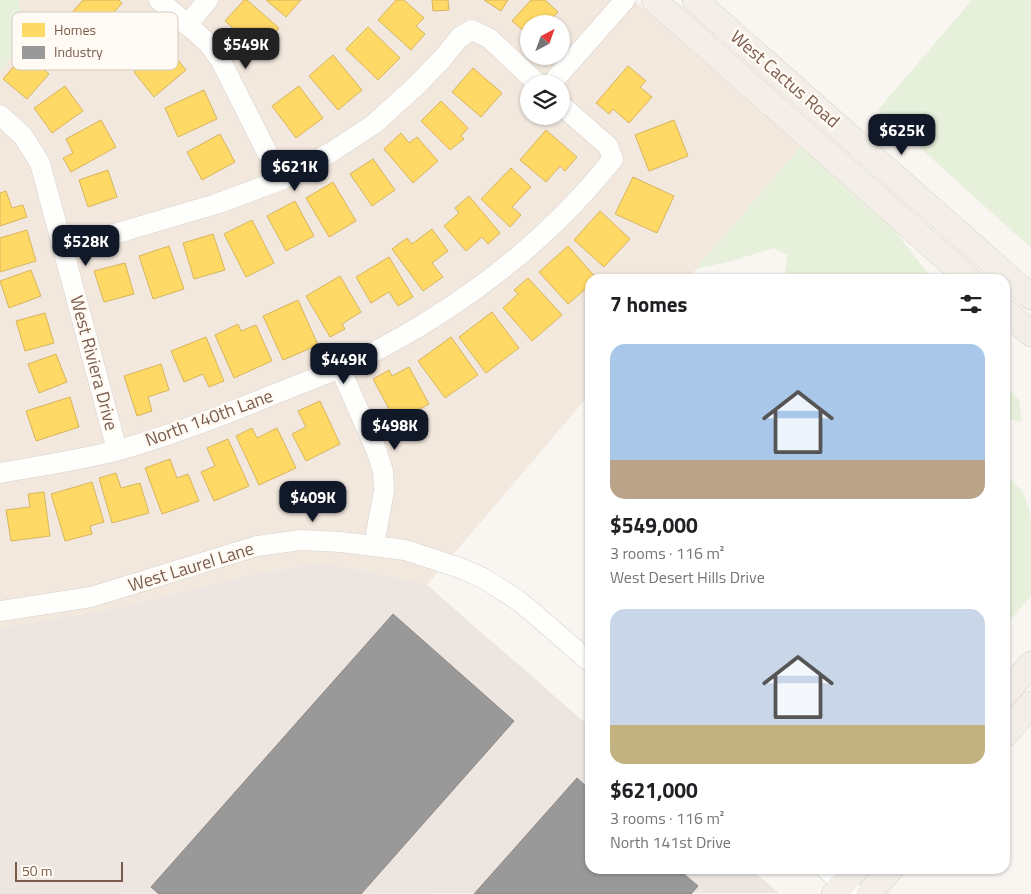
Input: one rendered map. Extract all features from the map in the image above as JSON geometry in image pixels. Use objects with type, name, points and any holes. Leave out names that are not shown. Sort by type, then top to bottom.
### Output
[{"type":"main road","name":"West Cactus Road","points":[[654,0],[963,274]]},
{"type":"main road","name":"West Cactus Road","points":[[695,0],[1005,274]]},
{"type":"main road","name":"West Cactus Road","points":[[1010,278],[1031,297]]},
{"type":"main road","points":[[1010,315],[1031,334]]},
{"type":"main road","points":[[1010,688],[1031,664]]},
{"type":"main road","points":[[1010,729],[1031,704]]},
{"type":"main road","points":[[869,894],[887,874]]},
{"type":"street","points":[[158,0],[172,12]]},
{"type":"street","points":[[187,24],[208,0]]},
{"type":"street","points":[[559,75],[625,0]]},
{"type":"street","points":[[178,17],[208,43],[221,61],[281,180]]},
{"type":"street","points":[[63,249],[216,204],[281,180],[334,151],[374,124],[442,59],[460,37],[472,30],[488,38],[528,75]]},
{"type":"street","name":"North 140th Lane","points":[[0,473],[117,450],[167,436],[215,419],[340,368],[416,328],[498,273],[548,231],[613,159],[608,146],[570,113]]},
{"type":"street","name":"West Riviera Drive","points":[[0,115],[22,136],[40,163],[117,450]]},
{"type":"street","points":[[340,368],[377,452],[383,471],[384,491],[374,545]]},
{"type":"street","name":"West Laurel Lane","points":[[0,611],[91,596],[257,546],[301,540],[374,545],[405,550],[460,568],[483,578],[516,599],[585,658]]},
{"type":"shaded area","points":[[0,0],[634,0],[800,147],[692,274],[585,274],[585,400],[427,585],[367,571],[316,563],[251,575],[114,609],[0,628]]},
{"type":"shaded area","points":[[316,563],[367,571],[427,585],[585,723],[585,874],[757,874],[779,893],[0,894],[0,628],[114,609],[251,575]]},
{"type":"green space","points":[[0,0],[18,0],[19,7],[25,12],[12,12],[12,57],[0,72]]},
{"type":"green space","points":[[972,0],[1031,0],[1031,248],[878,110]]},
{"type":"green space","points":[[800,147],[895,231],[928,274],[785,274],[787,255],[774,248],[728,262],[696,269]]},
{"type":"green space","points":[[1010,391],[1019,400],[1022,422],[1010,420]]},
{"type":"green space","points":[[1010,479],[1024,493],[1031,517],[1031,596],[1010,620]]},
{"type":"building: Homes","points":[[83,0],[119,0],[122,3],[114,12],[72,12]]},
{"type":"building: Homes","points":[[244,0],[247,0],[279,28],[259,51],[225,21]]},
{"type":"building: Homes","points":[[266,0],[301,0],[286,17]]},
{"type":"building: Homes","points":[[396,0],[404,0],[424,18],[416,26],[425,34],[411,50],[378,20]]},
{"type":"building: Homes","points":[[432,0],[448,0],[449,10],[433,11]]},
{"type":"building: Homes","points":[[484,0],[508,0],[501,11]]},
{"type":"building: Homes","points":[[531,0],[545,0],[558,12],[555,15],[520,15],[520,28],[512,21]]},
{"type":"building: Homes","points":[[368,27],[400,58],[378,80],[346,49]]},
{"type":"building: Homes","points":[[333,55],[362,90],[338,110],[309,76]]},
{"type":"building: Homes","points":[[178,60],[186,70],[154,97],[134,72],[136,70],[178,70]]},
{"type":"building: Homes","points":[[628,66],[646,81],[640,87],[652,97],[629,123],[613,109],[609,114],[596,103]]},
{"type":"building: Homes","points":[[12,68],[12,70],[44,70],[49,74],[27,99],[3,79]]},
{"type":"building: Homes","points":[[473,68],[502,93],[481,117],[452,92]]},
{"type":"building: Homes","points":[[65,86],[83,111],[52,133],[34,108]]},
{"type":"building: Homes","points":[[299,86],[323,118],[296,138],[272,106]]},
{"type":"building: Homes","points":[[204,90],[217,119],[178,137],[165,108]]},
{"type":"building: Homes","points":[[441,101],[468,128],[461,136],[464,139],[450,150],[421,121]]},
{"type":"building: Homes","points":[[101,120],[116,147],[71,172],[63,158],[73,153],[66,139]]},
{"type":"building: Homes","points":[[674,120],[688,156],[649,171],[635,135]]},
{"type":"building: Homes","points":[[546,130],[577,157],[565,171],[560,166],[546,182],[520,160]]},
{"type":"building: Homes","points":[[401,133],[409,143],[417,137],[438,161],[413,183],[384,149]]},
{"type":"building: Homes","points":[[220,134],[235,162],[202,180],[187,152]]},
{"type":"building: Homes","points":[[373,159],[395,190],[372,206],[350,174]]},
{"type":"building: Homes","points":[[511,168],[531,187],[512,207],[521,215],[510,227],[481,199]]},
{"type":"building: Homes","points":[[108,170],[117,197],[88,207],[79,180]]},
{"type":"building: Homes","points":[[633,177],[674,196],[657,233],[615,214]]},
{"type":"building: Homes","points":[[333,182],[356,221],[329,237],[306,198]]},
{"type":"building: Homes","points":[[6,191],[12,208],[23,205],[27,217],[0,226],[0,193]]},
{"type":"building: Homes","points":[[469,196],[500,233],[488,244],[482,237],[466,251],[444,226],[459,213],[455,208]]},
{"type":"building: Homes","points":[[295,201],[314,236],[286,251],[267,216]]},
{"type":"building: Homes","points":[[600,211],[630,239],[604,267],[574,240]]},
{"type":"building: Homes","points":[[252,220],[274,263],[246,277],[224,234]]},
{"type":"building: Homes","points":[[432,229],[448,251],[432,263],[443,277],[423,291],[392,249],[407,238],[412,244]]},
{"type":"building: Homes","points":[[27,230],[36,261],[0,272],[0,238]]},
{"type":"building: Homes","points":[[213,234],[225,270],[194,279],[183,243]]},
{"type":"building: Homes","points":[[169,246],[184,289],[153,299],[139,256]]},
{"type":"building: Homes","points":[[568,246],[593,274],[585,274],[585,289],[568,304],[539,272]]},
{"type":"building: Homes","points":[[389,257],[413,297],[398,306],[389,292],[371,303],[356,277]]},
{"type":"building: Homes","points":[[125,263],[134,294],[104,302],[94,271]]},
{"type":"building: Homes","points":[[31,270],[41,296],[9,308],[0,281]]},
{"type":"building: Homes","points":[[340,276],[361,312],[342,324],[345,329],[330,337],[306,296]]},
{"type":"building: Homes","points":[[528,278],[562,315],[532,341],[503,308],[518,294],[514,290]]},
{"type":"building: Homes","points":[[298,300],[318,345],[283,360],[263,316]]},
{"type":"building: Homes","points":[[492,312],[519,348],[486,373],[459,337]]},
{"type":"building: Homes","points":[[45,313],[54,343],[25,351],[16,321]]},
{"type":"building: Homes","points":[[238,324],[241,331],[256,325],[272,361],[234,378],[215,335]]},
{"type":"building: Homes","points":[[206,337],[224,381],[209,387],[203,374],[184,382],[171,351]]},
{"type":"building: Homes","points":[[451,337],[478,375],[445,398],[418,361]]},
{"type":"building: Homes","points":[[56,354],[67,382],[39,393],[28,364]]},
{"type":"building: Homes","points":[[161,364],[169,390],[148,397],[152,411],[137,416],[124,376]]},
{"type":"building: Homes","points":[[409,367],[429,404],[396,422],[373,379],[389,370],[392,376]]},
{"type":"building: Homes","points":[[70,397],[79,427],[36,441],[26,411]]},
{"type":"building: Homes","points":[[320,401],[340,444],[306,461],[292,434],[306,427],[298,411]]},
{"type":"building: Homes","points":[[252,428],[257,438],[277,428],[296,468],[259,485],[236,436]]},
{"type":"building: Homes","points":[[228,439],[249,486],[214,501],[201,472],[215,466],[207,448]]},
{"type":"building: Homes","points":[[170,459],[177,478],[188,474],[199,501],[162,514],[145,468]]},
{"type":"building: Homes","points":[[116,473],[121,488],[140,483],[149,513],[112,523],[99,478]]},
{"type":"building: Homes","points":[[92,482],[104,522],[90,526],[92,534],[65,541],[51,494]]},
{"type":"building: Homes","points":[[44,492],[50,536],[11,541],[6,510],[30,507],[28,494]]},
{"type":"building: Industry","points":[[393,614],[514,721],[361,894],[159,894],[151,887]]},
{"type":"building: Industry","points":[[577,778],[585,785],[585,874],[684,874],[698,886],[691,894],[474,894]]}]
